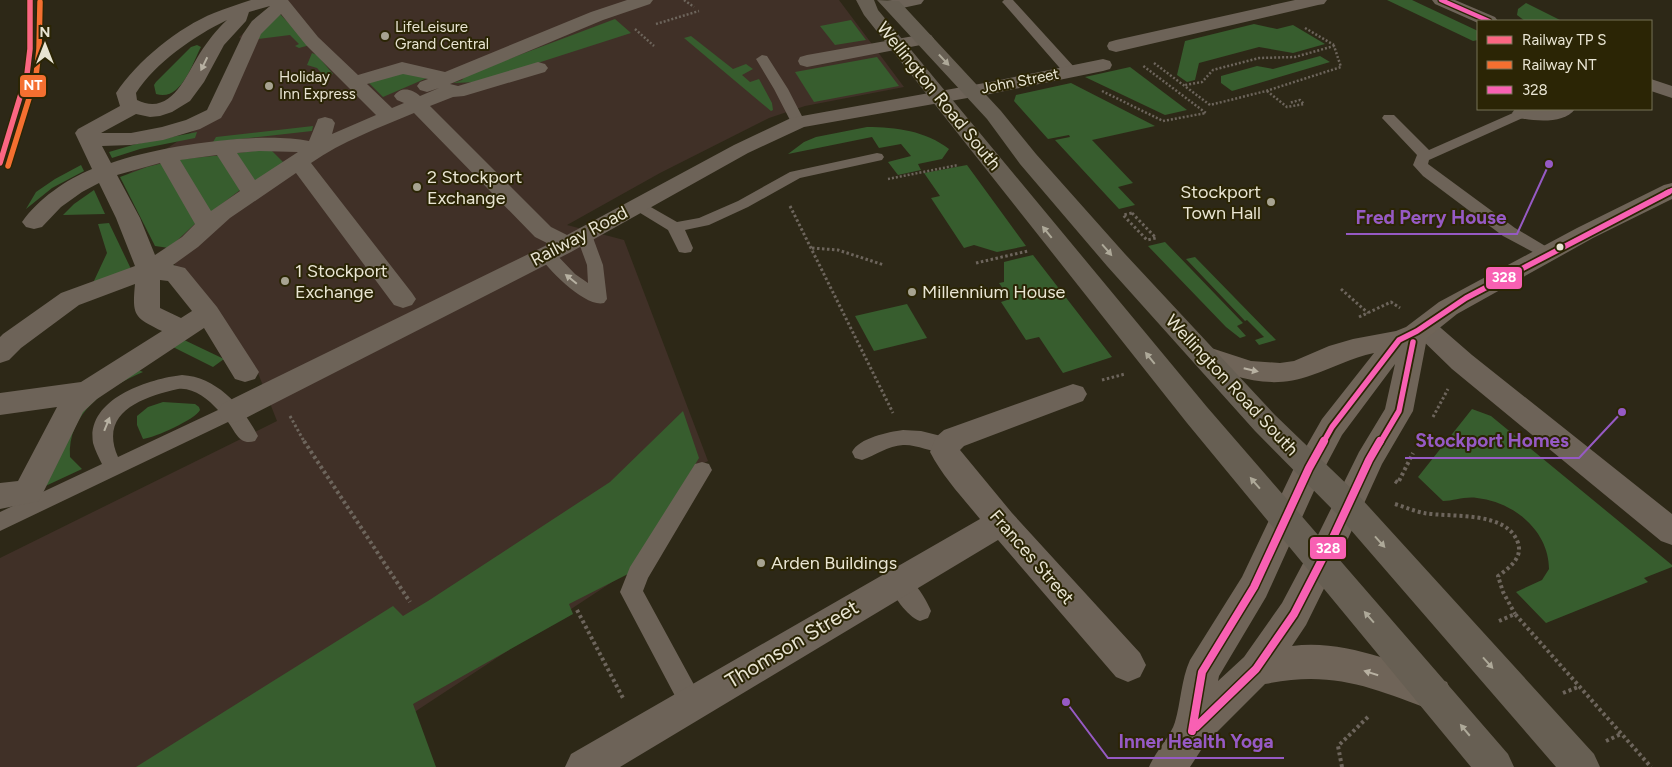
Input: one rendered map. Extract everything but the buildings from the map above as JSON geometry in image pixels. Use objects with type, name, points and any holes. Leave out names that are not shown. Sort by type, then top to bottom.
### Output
[{"type":"highway","name":"Wellington Road South","points":[[865,0],[870,11],[1156,366],[1495,767]]},
{"type":"highway","name":"Wellington Road South","points":[[890,2],[972,91],[1116,260],[1309,468],[1348,506],[1581,767]]},
{"type":"main road","points":[[1192,731],[1202,672],[1254,587],[1309,468],[1332,427],[1413,334],[1448,308],[1546,254],[1672,190]]},
{"type":"main road","points":[[1205,356],[1256,372],[1278,373],[1296,371],[1361,346],[1413,334]]},
{"type":"main road","points":[[1168,767],[1192,731],[1256,669],[1294,614],[1321,562],[1369,460],[1399,411],[1413,334]]},
{"type":"main road","points":[[1256,669],[1290,662],[1326,662],[1344,665],[1434,694]]},
{"type":"street","points":[[0,353],[12,341],[70,299],[149,270],[190,242],[252,192],[317,149],[383,111],[597,16],[644,0]]},
{"type":"street","points":[[890,2],[915,0]]},
{"type":"street","points":[[1116,46],[1318,0]]},
{"type":"street","points":[[1441,0],[1487,20]]},
{"type":"street","points":[[242,10],[240,17],[217,41],[184,98],[161,109],[144,110],[134,107],[126,99],[129,87],[149,64],[179,40],[219,17],[242,10],[273,1]]},
{"type":"street","points":[[273,1],[312,41],[344,81],[383,111]]},
{"type":"street","points":[[252,192],[214,141],[215,113],[252,34],[273,1]]},
{"type":"street","points":[[1470,13],[1491,3]]},
{"type":"street","points":[[807,61],[924,39]]},
{"type":"street","points":[[179,40],[217,41]]},
{"type":"street","name":"John Street","points":[[938,96],[1103,65]]},
{"type":"street","points":[[344,81],[402,68],[412,69],[445,84],[457,92],[538,68]]},
{"type":"street","points":[[1652,84],[1672,92]]},
{"type":"street","name":"Railway Road","points":[[232,412],[566,245],[741,149],[798,122],[938,96]]},
{"type":"street","points":[[411,100],[543,232],[566,245]]},
{"type":"street","points":[[85,133],[134,107]]},
{"type":"street","points":[[1522,113],[1553,114],[1563,110]]},
{"type":"street","points":[[60,219],[35,220],[80,183],[134,161],[214,141],[383,111]]},
{"type":"street","points":[[85,133],[107,140],[131,139],[173,131],[197,123],[215,113]]},
{"type":"street","points":[[309,124],[317,149]]},
{"type":"street","points":[[85,133],[128,218],[149,270],[146,302],[148,313]]},
{"type":"street","points":[[214,141],[298,144],[317,149]]},
{"type":"street","points":[[166,154],[208,226]]},
{"type":"street","points":[[298,161],[403,299]]},
{"type":"street","points":[[149,270],[176,274],[208,313],[245,372]]},
{"type":"street","points":[[97,289],[183,330]]},
{"type":"street","points":[[0,496],[28,492],[72,405],[87,392],[208,313]]},
{"type":"street","points":[[1413,334],[1462,362],[1672,532]]},
{"type":"street","points":[[0,404],[87,392]]},
{"type":"street","points":[[946,445],[954,438],[1073,394]]},
{"type":"street","name":"Frances Street","points":[[946,445],[945,452],[950,462],[1128,665]]},
{"type":"street","name":"Thomson Street","points":[[584,767],[1001,522]]},
{"type":"lane","points":[[1008,2],[1070,72]]},
{"type":"lane","points":[[762,59],[781,89],[798,122]]},
{"type":"lane","points":[[1522,113],[1422,158],[1420,165],[1428,173],[1509,232],[1546,254]]},
{"type":"lane","points":[[1389,118],[1428,156]]},
{"type":"lane","points":[[675,227],[703,222],[743,204],[795,175],[877,157]]},
{"type":"lane","points":[[637,205],[675,227],[685,248]]},
{"type":"lane","points":[[114,469],[102,440],[106,423],[115,410],[129,397],[150,388],[184,382],[223,401],[248,436]]},
{"type":"lane","points":[[0,522],[232,412]]},
{"type":"lane","points":[[862,452],[894,437],[903,436],[946,445]]},
{"type":"lane","points":[[692,703],[631,592],[638,574],[702,470]]},
{"type":"lane","points":[[898,581],[920,611]]},
{"type":"path","points":[[684,0],[694,7]]},
{"type":"path","points":[[652,26],[699,11]]},
{"type":"path","points":[[1154,63],[1210,105],[1266,91],[1341,67],[1334,46],[1299,25]]},
{"type":"path","points":[[637,30],[644,28]]},
{"type":"path","points":[[641,35],[654,46]]},
{"type":"path","points":[[1070,72],[1078,79],[1163,121],[1206,113],[1116,46]]},
{"type":"path","points":[[1185,86],[1202,82],[1214,70],[1259,58],[1295,57],[1334,46]]},
{"type":"path","points":[[1266,91],[1286,107],[1304,104],[1300,100],[1289,103]]},
{"type":"path","points":[[884,180],[961,164]]},
{"type":"path","points":[[787,199],[903,436]]},
{"type":"path","points":[[1132,213],[1144,225],[1156,238],[1147,240],[1123,215],[1132,213]]},
{"type":"path","points":[[1144,225],[1148,224]]},
{"type":"path","points":[[811,248],[838,250],[884,265]]},
{"type":"path","points":[[976,263],[1029,251]]},
{"type":"path","points":[[1341,289],[1368,313]]},
{"type":"path","points":[[1073,394],[1080,386],[1156,366]]},
{"type":"path","points":[[275,390],[308,446],[410,602]]},
{"type":"path","points":[[1395,504],[1424,513],[1497,521],[1514,533],[1520,547],[1520,556],[1516,562],[1498,576],[1503,592],[1515,614],[1651,767]]},
{"type":"path","points":[[577,610],[624,698],[639,734]]},
{"type":"path","points":[[1496,622],[1515,614]]},
{"type":"path","points":[[1342,767],[1338,746],[1370,715]]},
{"type":"shaded area","points":[[287,0],[839,0],[904,87],[805,106],[769,118],[660,173],[567,225],[624,240],[708,461],[702,464],[638,565],[416,711],[336,767],[0,767],[0,558],[277,421],[256,368],[227,362],[128,174],[204,124],[245,44],[239,37]]},
{"type":"green space","points":[[1387,0],[1412,0],[1477,31],[1477,40],[1473,41]]},
{"type":"green space","points":[[1526,3],[1560,20],[1524,20],[1517,15],[1518,9]]},
{"type":"green space","points":[[280,14],[310,45],[299,48],[295,46],[299,44],[290,35],[258,39],[264,27]]},
{"type":"green space","points":[[615,19],[631,33],[478,82],[453,83],[462,80],[466,75]]},
{"type":"green space","points":[[851,20],[866,40],[835,45],[820,26]]},
{"type":"green space","points":[[1254,24],[1277,29],[1293,25],[1325,44],[1293,53],[1259,47],[1199,63],[1195,80],[1187,82],[1177,75],[1185,41]]},
{"type":"green space","points":[[691,36],[733,69],[746,64],[753,69],[742,75],[750,82],[759,79],[772,103],[773,110],[771,111],[684,38]]},
{"type":"green space","points":[[197,45],[201,47],[179,87],[165,95],[156,94],[154,85],[156,82],[191,47]]},
{"type":"green space","points":[[312,53],[317,55],[333,74],[325,77],[317,68],[307,65]]},
{"type":"green space","points":[[1320,56],[1330,62],[1232,91],[1221,83],[1221,76],[1257,66],[1273,69]]},
{"type":"green space","points":[[877,57],[899,86],[814,102],[795,72]]},
{"type":"green space","points":[[1130,67],[1187,110],[1165,115],[1085,77]]},
{"type":"green space","points":[[393,71],[427,78],[383,97],[367,81]]},
{"type":"green space","points":[[1071,83],[1155,126],[1092,140],[1133,183],[1118,187],[1135,205],[1119,209],[1055,140],[1070,137],[1069,135],[1048,139],[1014,101],[1016,95]]},
{"type":"green space","points":[[313,126],[312,131],[213,142],[216,137]]},
{"type":"green space","points":[[867,127],[910,131],[931,138],[949,149],[942,159],[918,164],[921,170],[898,175],[888,162],[911,156],[901,144],[879,148],[872,137],[788,154],[804,142],[816,137]]},
{"type":"green space","points":[[197,132],[195,138],[140,149],[112,158],[109,152],[136,144]]},
{"type":"green space","points":[[270,149],[284,163],[250,184],[230,154]]},
{"type":"green space","points":[[223,155],[244,187],[206,216],[174,160]]},
{"type":"green space","points":[[167,162],[199,220],[169,248],[155,246],[120,177]]},
{"type":"green space","points":[[81,165],[84,171],[52,188],[26,209],[36,192]]},
{"type":"green space","points":[[967,165],[1026,246],[997,252],[974,245],[964,248],[931,198],[940,196],[924,173]]},
{"type":"green space","points":[[94,190],[105,214],[63,215],[74,204]]},
{"type":"green space","points":[[109,223],[131,269],[93,283],[107,253],[98,224]]},
{"type":"green space","points":[[1165,242],[1243,323],[1237,326],[1246,336],[1240,338],[1226,327],[1148,246]]},
{"type":"green space","points":[[1033,255],[1112,357],[1063,373],[1039,337],[1026,340],[1001,302],[1010,299],[999,283],[1004,282],[1004,262]]},
{"type":"green space","points":[[1195,257],[1276,340],[1259,345],[1255,340],[1264,337],[1247,320],[1245,321],[1186,259]]},
{"type":"green space","points":[[907,304],[927,338],[874,351],[855,316]]},
{"type":"green space","points":[[180,338],[224,359],[213,367],[169,345]]},
{"type":"green space","points":[[134,368],[143,372],[116,385],[103,394],[82,415],[75,427],[71,441],[70,457],[82,469],[39,489],[70,420]]},
{"type":"green space","points":[[163,402],[195,404],[200,410],[191,418],[174,427],[143,439],[137,425],[137,416],[148,407]]},
{"type":"green space","points":[[1472,409],[1491,416],[1672,565],[1672,567],[1644,578],[1648,582],[1546,623],[1516,592],[1542,580],[1549,569],[1543,542],[1536,531],[1516,512],[1504,505],[1473,498],[1443,501],[1418,477]]},
{"type":"green space","points":[[683,411],[699,458],[628,574],[569,604],[573,614],[413,704],[436,767],[136,767],[393,606],[403,616],[428,601],[610,482]]},
{"type":"transit line","points":[[0,163],[27,74],[30,49],[30,0]]},
{"type":"transit line","name":"328","points":[[1441,0],[1487,20]]},
{"type":"transit line","name":"328","points":[[1192,731],[1202,672],[1254,587],[1309,468],[1332,427],[1399,340],[1425,326],[1466,298],[1594,229],[1672,190]]},
{"type":"transit line","name":"328","points":[[1196,727],[1256,669],[1294,614],[1330,544],[1369,460],[1399,411],[1413,342]]},
{"type":"rail line","name":"NT","points":[[8,166],[36,76],[39,49],[40,2]]},
{"type":"place","name":"LifeLeisure Grand Central","points":[[385,36]]},
{"type":"place","name":"Holiday Inn Express","points":[[269,86]]},
{"type":"place","name":"Fred Perry House","points":[[1549,164]]},
{"type":"place","name":"2 Stockport Exchange","points":[[417,187]]},
{"type":"place","name":"Stockport Town Hall","points":[[1271,202]]},
{"type":"place","name":"1 Stockport Exchange","points":[[285,281]]},
{"type":"place","name":"Millennium House","points":[[912,292]]},
{"type":"place","name":"Stockport Homes","points":[[1622,412]]},
{"type":"place","name":"Arden Buildings","points":[[761,563]]},
{"type":"place","name":"Inner Health Yoga","points":[[1066,702]]}]
